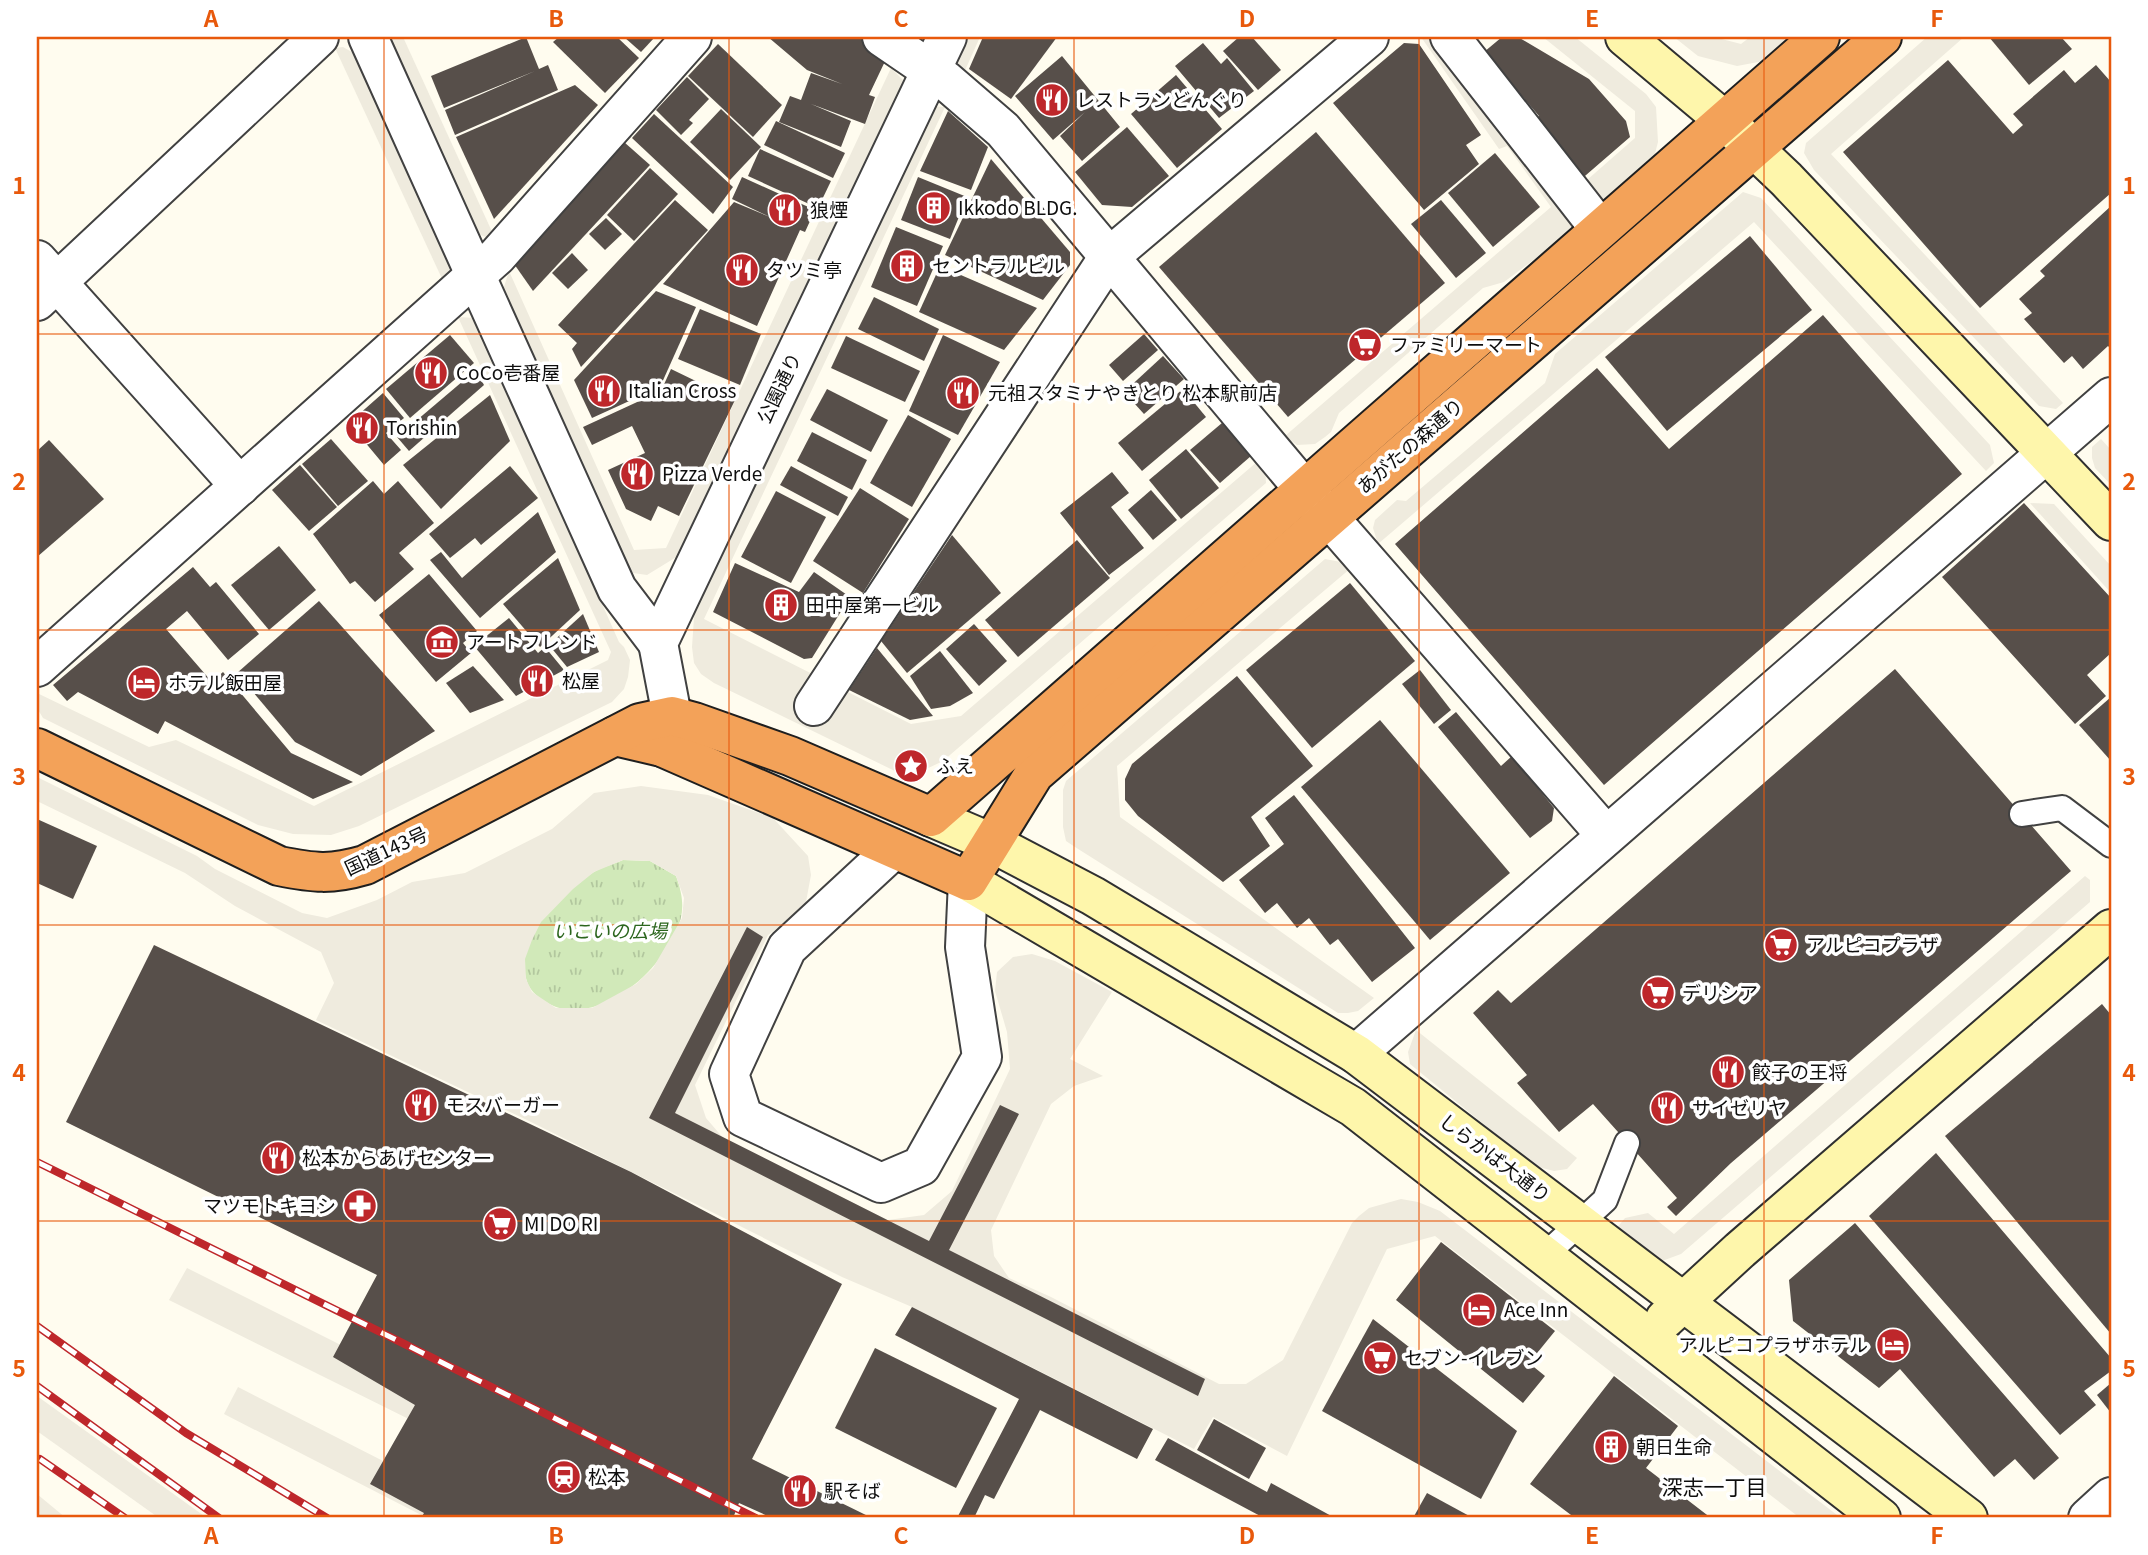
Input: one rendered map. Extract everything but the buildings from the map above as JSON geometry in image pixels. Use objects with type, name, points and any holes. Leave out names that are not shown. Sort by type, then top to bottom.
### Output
[{"type":"highway","name":"あがたの森通り","points":[[968,881],[1034,774],[1600,229],[1820,37]]},
{"type":"highway","name":"あがたの森通り","points":[[930,817],[1755,148],[1882,37]]},
{"type":"highway","name":"国道143号","points":[[667,731],[894,849],[968,881]]},
{"type":"highway","name":"国道143号","points":[[37,748],[279,866],[314,873],[337,873],[365,865],[615,736],[667,731],[790,756],[930,817]]},
{"type":"street","points":[[240,486],[43,281],[319,37]]},
{"type":"street","points":[[368,37],[617,589],[658,643],[667,731]]},
{"type":"street","points":[[37,667],[497,257],[692,37]]},
{"type":"street","points":[[882,37],[932,72],[1003,130],[1316,503],[1605,834]]},
{"type":"street","name":"公園通り","points":[[658,643],[947,37]]},
{"type":"street","points":[[814,706],[1108,258],[1369,37]]},
{"type":"street","points":[[1450,37],[1600,229]]},
{"type":"street","points":[[1625,37],[1755,148],[2111,521]]},
{"type":"street","points":[[1356,1054],[1605,834],[2111,397]]},
{"type":"street","name":"しらかば大通り","points":[[930,817],[992,843],[1093,896],[1356,1054],[1968,1518]]},
{"type":"street","points":[[894,849],[787,948],[729,1074],[743,1117],[881,1183],[921,1166],[982,1057],[965,947],[968,881],[1353,1107],[1881,1518]]},
{"type":"street","points":[[1647,1335],[2111,929]]},
{"type":"street","points":[[2088,1518],[2111,1497]]},
{"type":"lane","points":[[2022,814],[2062,808],[2111,845]]},
{"type":"lane","points":[[1545,1255],[1605,1200],[1627,1143]]},
{"type":"green space","name":"いこいの広場","points":[[623,860],[650,861],[676,876],[682,909],[673,938],[649,971],[624,993],[608,1001],[577,1010],[561,1008],[539,998],[529,986],[524,963],[534,932],[556,903],[581,880]]},
{"type":"shaded area","points":[[387,37],[403,37],[494,236],[488,238],[476,233]]},
{"type":"shaded area","points":[[957,37],[980,37],[962,77],[949,55]]},
{"type":"shaded area","points":[[1421,37],[1436,37],[1576,228],[1504,282],[1483,288],[1339,413],[1331,432],[1325,437],[1315,444],[1297,445],[1285,436],[1551,207],[1507,146],[1499,149]]},
{"type":"shaded area","points":[[1543,37],[1575,37],[1646,94],[1656,107],[1658,142],[1653,161],[1604,205],[1579,187],[1635,138],[1635,111]]},
{"type":"shaded area","points":[[1674,37],[1714,37],[1741,44],[1750,37],[1796,37],[1769,60],[1737,66],[1698,56]]},
{"type":"shaded area","points":[[1927,37],[1964,37],[1831,154],[2063,403],[2056,409],[2039,406],[1814,170],[1804,153],[1806,143]]},
{"type":"shaded area","points":[[343,47],[357,55],[453,267],[444,283],[335,48]]},
{"type":"shaded area","points":[[891,68],[906,83],[678,556],[647,575],[633,573],[625,564],[503,290],[509,271],[634,550],[666,548]]},
{"type":"shaded area","points":[[929,106],[945,107],[704,619],[911,724],[961,716],[1258,461],[1265,467],[1266,483],[943,761],[920,772],[899,773],[714,683],[701,674],[694,663],[692,647],[695,603]]},
{"type":"shaded area","points":[[1743,192],[1761,198],[1990,445],[1994,463],[1986,471],[1754,222],[1378,544],[1373,528],[1375,520],[1397,500],[1406,501],[1545,383],[1555,354]]},
{"type":"shaded area","points":[[458,317],[475,318],[619,642],[630,660],[624,689],[612,702],[359,826],[331,835],[293,834],[258,825],[43,718],[37,708],[37,693],[149,747],[176,740],[314,806],[608,660],[611,652]]},
{"type":"shaded area","points":[[2101,439],[2111,450],[2111,485],[2095,468],[2092,458],[2092,447]]},
{"type":"shaded area","points":[[2030,503],[2054,504],[2111,566],[2111,593]]},
{"type":"shaded area","points":[[1325,559],[1346,563],[1351,568],[1117,766],[1120,817],[1374,998],[1358,1011],[1348,1013],[1338,1013],[1075,847],[1066,841],[1063,827],[1063,790],[1066,781]]},
{"type":"shaded area","points":[[37,777],[197,856],[215,869],[302,913],[327,918],[377,900],[412,882],[465,873],[552,829],[594,793],[641,786],[708,795],[773,818],[808,856],[811,875],[805,907],[768,935],[695,1085],[706,1118],[724,1139],[888,1220],[924,1215],[952,1191],[1010,1069],[1007,1032],[995,991],[997,972],[1013,957],[1032,954],[1055,961],[1112,992],[1070,1059],[1103,1076],[1074,1086],[1051,1104],[991,1230],[994,1256],[1009,1278],[1219,1384],[1246,1384],[1283,1360],[1352,1223],[1369,1208],[1401,1199],[1418,1202],[1440,1211],[1841,1518],[1800,1518],[1435,1236],[1387,1249],[1287,1456],[1213,1417],[1194,1449],[912,1307],[842,1277],[525,1119],[316,1020],[334,983],[321,952],[235,906],[185,873],[37,801]],"holes":[[[623,860],[650,861],[676,876],[684,898],[682,918],[653,968],[636,984],[592,1008],[556,1008],[532,992],[526,979],[525,959],[541,922],[594,872]]]},
{"type":"shaded area","points":[[2085,876],[2090,880],[2090,902],[1681,1254],[1662,1261],[1616,1229],[1625,1218],[1648,1213],[1674,1234]]},
{"type":"shaded area","points":[[1416,1030],[1577,1158],[1567,1169],[1554,1171],[1535,1166],[1410,1064],[1408,1052]]},
{"type":"shaded area","points":[[187,1268],[686,1518],[608,1518],[169,1300]]},
{"type":"shaded area","points":[[238,1387],[495,1518],[427,1518],[224,1414]]},
{"type":"shaded area","points":[[37,1396],[207,1518],[159,1518],[37,1431]]},
{"type":"shaded area","points":[[37,1494],[66,1518],[37,1518]]},
{"type":"railway","points":[[37,1162],[756,1518]]},
{"type":"railway","points":[[37,1326],[186,1433],[327,1518]]},
{"type":"railway","points":[[37,1386],[219,1518]]},
{"type":"railway","points":[[40,1459],[125,1518]]},
{"type":"place","name":"レストランどんぐり","points":[[1052,100]]},
{"type":"place","name":"Ikkodo BLDG.","points":[[934,208]]},
{"type":"place","name":"狼煙","points":[[785,210]]},
{"type":"place","name":"セントラルビル","points":[[907,266]]},
{"type":"place","name":"タツミ亭","points":[[742,270]]},
{"type":"place","name":"ファミリーマート","points":[[1365,345]]},
{"type":"place","name":"CoCo壱番屋","points":[[431,373]]},
{"type":"place","name":"Italian Cross","points":[[604,391]]},
{"type":"place","name":"元祖スタミナやきとり 松本駅前店","points":[[963,393]]},
{"type":"place","name":"Torishin","points":[[362,428]]},
{"type":"place","name":"Pizza Verde","points":[[637,474]]},
{"type":"place","name":"田中屋第一ビル","points":[[781,605]]},
{"type":"place","name":"アートフレンド","points":[[442,642]]},
{"type":"place","name":"松屋","points":[[537,681]]},
{"type":"place","name":"ホテル飯田屋","points":[[144,683]]},
{"type":"place","name":"ふえ","points":[[911,766]]},
{"type":"place","name":"アルピコプラザ","points":[[1781,945]]},
{"type":"place","name":"デリシア","points":[[1658,993]]},
{"type":"place","name":"餃子の王将","points":[[1728,1072]]},
{"type":"place","name":"モスバーガー","points":[[421,1105]]},
{"type":"place","name":"サイゼリヤ","points":[[1667,1108]]},
{"type":"place","name":"松本からあげセンター","points":[[278,1158]]},
{"type":"place","name":"マツモトキヨシ","points":[[360,1206]]},
{"type":"place","name":"MI DO RI","points":[[500,1224]]},
{"type":"place","name":"Ace Inn","points":[[1479,1310]]},
{"type":"place","name":"アルピコプラザホテル","points":[[1893,1345]]},
{"type":"place","name":"セブン-イレブン","points":[[1380,1358]]},
{"type":"place","name":"朝日生命","points":[[1611,1447]]},
{"type":"place","name":"松本","points":[[564,1477]]},
{"type":"place","name":"駅そば","points":[[800,1491]]},
{"type":"district","name":"深志一丁目","points":[[1714,1488]]}]
